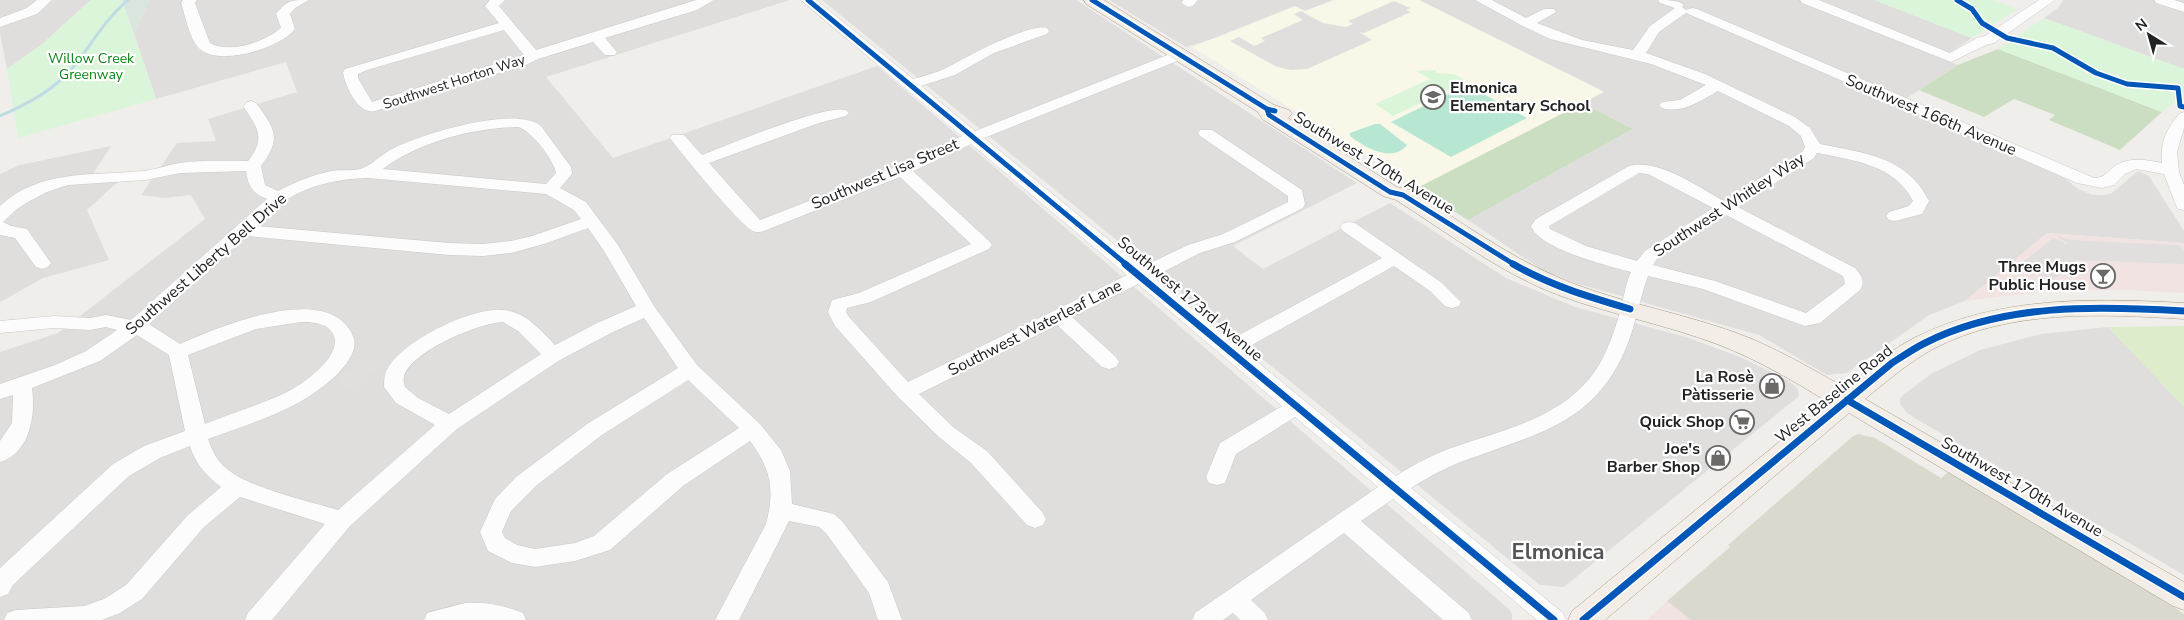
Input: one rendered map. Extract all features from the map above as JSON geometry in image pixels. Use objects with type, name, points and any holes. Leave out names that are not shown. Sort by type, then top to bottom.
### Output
[{"type":"main road","name":"Southwest 170th Avenue","points":[[1092,0],[1267,109],[1269,115],[1390,192],[1403,195],[1534,276],[1588,297],[1688,325],[1754,350],[1786,365],[2184,597]]},
{"type":"main road","name":"West Baseline Road","points":[[1583,620],[1847,400],[1905,354],[1934,339],[1984,322],[2035,312],[2084,308],[2143,308],[2184,311]]},
{"type":"street","points":[[0,23],[32,11],[45,0]]},
{"type":"street","points":[[190,0],[188,3],[205,46],[213,51],[225,52],[274,41],[284,35],[288,29],[283,14],[290,5],[302,0]]},
{"type":"street","points":[[495,3],[507,25],[533,56],[692,7],[707,0]]},
{"type":"street","name":"Southwest 173rd Avenue","points":[[808,0],[1554,620]]},
{"type":"street","points":[[1482,0],[1562,39],[1587,46],[1608,48],[1638,55],[1669,65],[1718,85],[1802,127],[1811,138],[1813,146],[1875,162],[1900,174],[1918,190],[1921,201],[1916,210],[1895,216]]},
{"type":"street","points":[[1638,55],[1648,34],[1659,23],[1681,7],[1703,0]]},
{"type":"street","points":[[1807,0],[1951,58],[1982,41],[1989,40],[2048,0]]},
{"type":"street","points":[[2161,0],[2184,8]]},
{"type":"street","name":"Southwest 166th Avenue","points":[[1681,7],[2083,180],[2105,183],[2127,166],[2134,164],[2170,171]]},
{"type":"street","points":[[1528,22],[1549,12]]},
{"type":"street","name":"Southwest Horton Way","points":[[507,25],[362,67],[350,72],[351,78],[366,105],[370,108],[521,62],[533,56]]},
{"type":"street","points":[[911,85],[950,72],[988,50],[1042,31]]},
{"type":"street","points":[[596,36],[610,52]]},
{"type":"street","name":"Southwest Lisa Street","points":[[698,162],[758,227],[902,170],[973,137],[1180,55]]},
{"type":"street","points":[[1667,105],[1683,104],[1718,85]]},
{"type":"street","points":[[251,106],[268,130],[267,141],[260,157],[253,166],[257,186],[262,191],[279,196]]},
{"type":"street","points":[[678,138],[698,162],[814,119],[841,113]]},
{"type":"street","points":[[2184,117],[2171,136],[2168,153],[2170,171],[2184,204]]},
{"type":"street","points":[[368,173],[385,159],[401,151],[477,126],[502,122],[518,122],[530,125],[538,132],[563,166],[564,174],[550,189]]},
{"type":"street","points":[[1206,133],[1296,194],[1298,199]]},
{"type":"street","name":"Southwest Whitley Way","points":[[1204,620],[1419,472],[1460,453],[1538,428],[1576,404],[1594,386],[1613,359],[1630,310],[1640,267],[1651,254],[1808,155],[1813,146]]},
{"type":"street","points":[[0,218],[13,203],[34,191],[58,182],[78,178],[148,176],[179,168],[253,166]]},
{"type":"street","points":[[1643,168],[1654,171],[1848,272],[1854,279],[1854,286],[1813,318],[1805,320],[1748,297],[1640,267],[1573,248],[1542,232],[1540,226],[1635,169],[1643,168]]},
{"type":"street","points":[[902,170],[983,245],[864,298],[839,304],[837,312],[842,321],[905,392],[946,432],[979,457],[1035,519]]},
{"type":"street","name":"Southwest Liberty Bell Drive","points":[[0,392],[62,370],[93,356],[135,327],[279,196],[325,176],[343,173],[368,173],[550,189],[580,206],[612,249],[648,309],[690,370],[753,429],[773,456],[779,471],[781,510],[777,525],[727,620]]},
{"type":"street","name":"Southwest Waterleaf Lane","points":[[905,392],[1194,249],[1229,238],[1297,204],[1298,199]]},
{"type":"street","points":[[243,230],[449,249],[483,250],[511,247],[538,240],[592,221]]},
{"type":"street","points":[[1349,226],[1436,287],[1452,302]]},
{"type":"street","points":[[0,227],[6,231],[21,233],[42,263]]},
{"type":"street","points":[[1229,349],[1395,258]]},
{"type":"street","points":[[257,620],[342,520],[450,424],[553,355],[604,328],[648,309]]},
{"type":"street","points":[[0,318],[30,314],[74,312],[102,315],[106,321]]},
{"type":"street","points":[[0,587],[4,578],[121,470],[152,452],[288,400],[325,375],[340,358],[345,342],[343,332],[336,323],[325,318],[304,315],[284,316],[237,328],[178,352]]},
{"type":"street","points":[[450,424],[401,397],[394,386],[393,376],[401,366],[412,354],[434,339],[463,323],[502,315],[520,323],[553,355]]},
{"type":"street","points":[[1059,316],[1109,362]]},
{"type":"street","points":[[0,327],[54,322],[90,324],[106,321],[135,327],[155,335],[178,352],[197,436],[203,454],[218,474],[237,487],[342,520]]},
{"type":"street","points":[[690,370],[610,417],[574,442],[533,475],[508,498],[499,511],[491,532],[496,544],[512,554],[535,558],[575,552],[602,543],[675,480],[753,429]]},
{"type":"street","points":[[0,454],[21,428],[25,411],[22,385]]},
{"type":"street","points":[[1217,477],[1226,449],[1297,406]]},
{"type":"street","points":[[0,612],[14,620],[84,616],[112,606],[134,592],[196,521],[237,487]]},
{"type":"street","points":[[781,510],[826,520],[834,527],[880,589],[890,620]]},
{"type":"street","points":[[1346,521],[1460,620]]},
{"type":"street","points":[[1235,599],[1256,620]]},
{"type":"street","points":[[436,620],[449,615],[483,613],[506,616],[514,620]]},
{"type":"shaded area","points":[[0,0],[91,0],[41,45],[7,69],[0,33]]},
{"type":"shaded area","points":[[122,0],[149,0],[134,34]]},
{"type":"shaded area","points":[[149,0],[790,0],[546,77],[613,158],[877,66],[1510,610],[1512,620],[0,620],[0,352],[58,333],[205,219],[191,195],[165,198],[141,195],[177,143],[216,141],[208,119],[297,92],[286,62],[156,99],[134,34]]},
{"type":"shaded area","points":[[822,0],[1076,0],[1357,183],[1233,246],[1263,269],[1390,203],[1506,278],[1575,307],[1689,338],[1740,357],[1789,381],[1798,389],[1799,396],[1564,587],[1540,585]]},
{"type":"shaded area","points":[[1109,0],[1334,0],[1305,11],[1186,47]]},
{"type":"shaded area","name":"Elmonica Elementary School","points":[[1334,0],[1419,0],[1604,92],[1419,188],[1192,47],[1295,6],[1305,11]]},
{"type":"shaded area","points":[[1419,0],[1874,0],[1972,38],[1942,58],[1958,65],[1896,105],[2062,176],[2078,189],[2093,195],[2112,193],[2138,171],[2149,176],[2184,231],[2184,243],[2047,233],[1965,301],[1929,315],[1847,373],[1827,375],[1759,335],[1575,283],[1542,270],[1468,220],[1633,129],[1583,103],[1603,91]]},
{"type":"shaded area","points":[[2063,0],[2184,0],[2184,69],[2044,18],[2058,8]]},
{"type":"shaded area","points":[[1394,1],[1410,8],[1406,10],[1411,12],[1364,33],[1359,32],[1372,40],[1307,69],[1290,70],[1275,66],[1230,41],[1239,37],[1254,46],[1265,41],[1261,38],[1303,20],[1294,14],[1301,11],[1323,23],[1346,27],[1353,24],[1348,21]]},
{"type":"shaded area","points":[[111,146],[89,180],[121,179],[87,210],[109,260],[43,278],[0,302],[0,174],[20,165]]},
{"type":"shaded area","points":[[2047,233],[2184,243],[2184,293],[2127,290],[2054,290],[1965,301]]},
{"type":"shaded area","points":[[2058,237],[2067,239],[2084,241],[2178,245],[2184,250],[2184,264],[2077,260],[2054,280],[2017,267],[2053,238],[2066,244],[2068,243]]},
{"type":"shaded area","points":[[2108,327],[2184,407],[2184,575],[1913,417],[1900,404],[1900,399],[1903,395],[1931,374],[1980,350],[2041,334]]},
{"type":"shaded area","points":[[366,359],[381,366],[351,388],[336,380]]},
{"type":"shaded area","points":[[1858,434],[1875,438],[1941,478],[1948,472],[2171,605],[2184,614],[2184,620],[1691,620],[1667,601],[1730,547],[1728,545],[1852,437]]},
{"type":"shaded area","points":[[1667,601],[1691,620],[1646,620]]},
{"type":"green space","name":"Willow Creek Greenway","points":[[91,0],[122,0],[156,99],[18,138],[7,69],[41,45]]},
{"type":"green space","points":[[1874,0],[1993,0],[2018,9],[1972,38]]},
{"type":"green space","points":[[2044,18],[2184,69],[2184,94],[2162,112],[1998,49]]},
{"type":"green space","points":[[1998,49],[2162,112],[2120,150],[2049,120],[2055,115],[2014,99],[1984,117],[1919,90],[1958,65]]},
{"type":"green space","points":[[1436,70],[1437,73],[1454,74],[1464,80],[1461,84],[1393,116],[1375,104],[1430,79],[1416,71]]},
{"type":"green space","points":[[1467,85],[1527,118],[1451,157],[1391,122]]},
{"type":"green space","points":[[1583,103],[1633,129],[1468,220],[1417,188]]},
{"type":"green space","points":[[1380,124],[1407,145],[1394,153],[1386,153],[1370,148],[1350,136],[1350,133]]},
{"type":"green space","points":[[2184,326],[2184,407],[2108,327]]},
{"type":"waterway","points":[[0,116],[30,101],[66,75],[112,15],[128,0]]},
{"type":"cycle path","points":[[808,0],[1554,620]]},
{"type":"cycle path","points":[[1092,0],[1267,109],[1275,111]]},
{"type":"cycle path","points":[[1957,0],[1972,9],[1982,23],[2007,38],[2053,48],[2096,73],[2127,84],[2178,88],[2180,106],[2184,107]]},
{"type":"cycle path","points":[[1267,109],[1269,115],[1390,192],[1403,195],[1534,276],[1588,297],[1630,309]]},
{"type":"cycle path","points":[[1583,620],[1892,363],[1924,343],[1959,329],[1995,318],[2033,312],[2109,308],[2184,311]]},
{"type":"cycle path","points":[[1847,400],[2184,597]]},
{"type":"place","name":"Elmonica Elementary School","points":[[1433,97]]},
{"type":"place","name":"Three Mugs Public House","points":[[2103,276]]},
{"type":"place","name":"La Rosè Pàtisserie","points":[[1772,386]]},
{"type":"place","name":"Quick Shop","points":[[1742,422]]},
{"type":"place","name":"Joe's Barber Shop","points":[[1718,458]]},
{"type":"district","name":"Elmonica","points":[[1558,552]]}]
